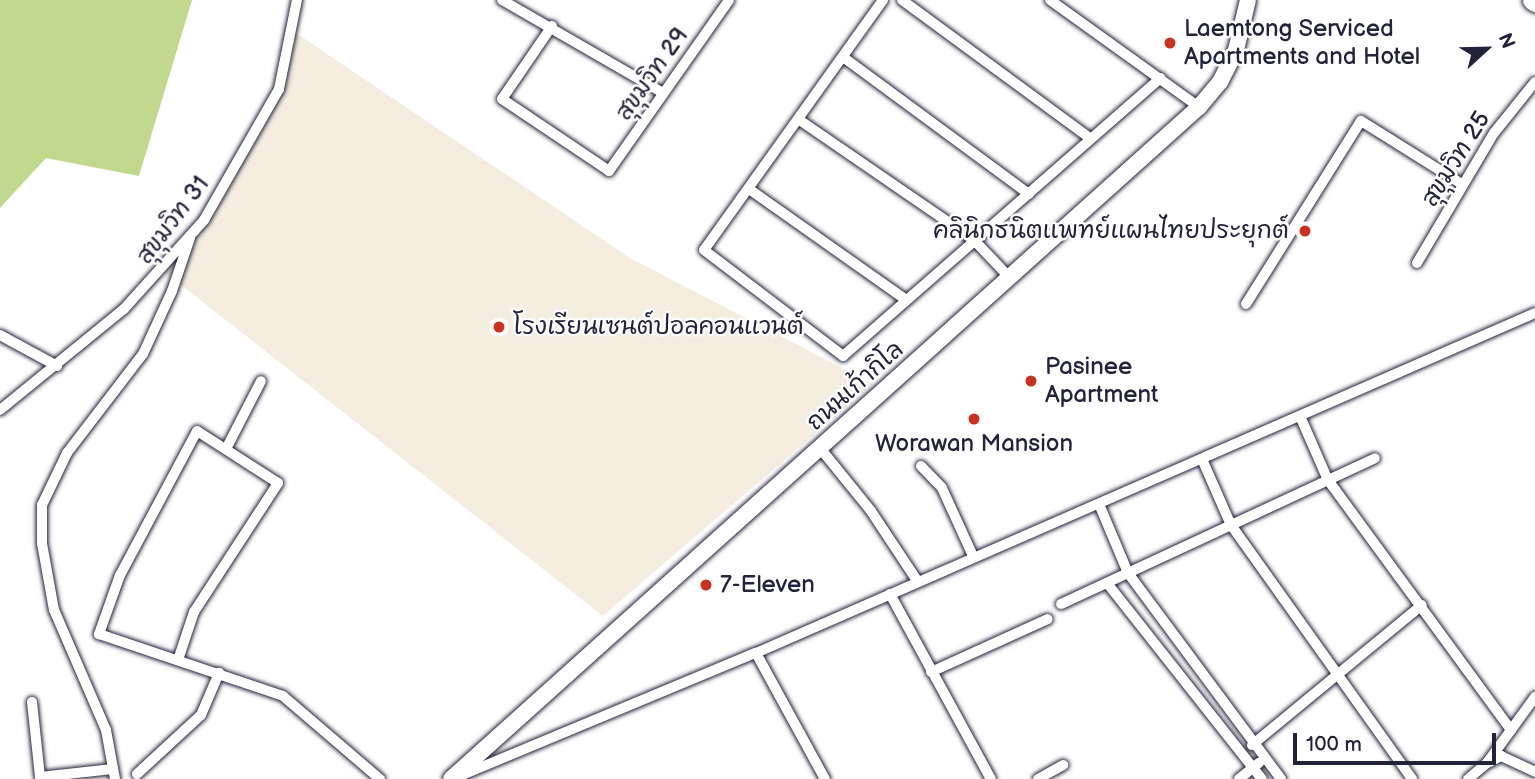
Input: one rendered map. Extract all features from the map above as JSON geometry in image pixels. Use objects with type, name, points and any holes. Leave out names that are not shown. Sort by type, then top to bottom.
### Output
[{"type":"main road","name":"ถนนเก้ากิโล","points":[[451,779],[1199,107],[1220,82],[1236,50],[1248,0]]},
{"type":"street","name":"สุขุมวิท 31","points":[[0,410],[57,366],[153,283],[190,238],[270,111],[279,89],[297,0]]},
{"type":"street","points":[[502,0],[552,26],[663,93]]},
{"type":"street","name":"สุขุมวิท 29","points":[[552,26],[502,99],[609,171],[729,0]]},
{"type":"street","points":[[883,0],[704,250],[843,356],[905,299],[1161,78]]},
{"type":"street","points":[[902,0],[1090,138]]},
{"type":"street","points":[[1050,0],[1199,107]]},
{"type":"street","points":[[843,57],[1029,194]]},
{"type":"street","name":"สุขุมวิท 25","points":[[1417,262],[1494,133],[1535,82]]},
{"type":"street","points":[[798,119],[974,240],[1010,278]]},
{"type":"street","points":[[1246,304],[1361,121],[1462,184]]},
{"type":"street","points":[[749,189],[905,299]]},
{"type":"street","points":[[32,702],[40,777],[114,774],[106,730],[54,610],[42,543],[41,505],[67,453],[143,354],[172,291],[190,238]]},
{"type":"street","points":[[451,779],[756,653],[1535,313]]},
{"type":"street","points":[[0,335],[57,366]]},
{"type":"street","points":[[227,447],[261,381]]},
{"type":"street","points":[[1300,416],[1328,480],[1511,730]]},
{"type":"street","points":[[177,660],[194,612],[278,483],[227,447],[197,431],[120,575],[99,634],[284,696],[380,779]]},
{"type":"street","points":[[820,448],[871,511],[918,582]]},
{"type":"street","points":[[1061,604],[1375,458]]},
{"type":"street","points":[[1202,459],[1231,525],[1412,779]]},
{"type":"street","points":[[921,466],[942,488],[973,556]]},
{"type":"street","points":[[1099,503],[1128,573],[1281,779]]},
{"type":"street","points":[[1107,583],[1262,779]]},
{"type":"street","points":[[890,594],[991,779]]},
{"type":"street","points":[[1243,755],[1336,674],[1422,605]]},
{"type":"street","points":[[931,672],[1048,619]]},
{"type":"street","points":[[756,653],[825,779]]},
{"type":"street","points":[[137,774],[201,715],[219,673]]},
{"type":"street","points":[[1487,764],[1535,697]]},
{"type":"street","points":[[1468,779],[1501,756],[1535,772]]},
{"type":"street","points":[[1239,779],[1267,758]]},
{"type":"street","points":[[1038,779],[1063,765]]},
{"type":"shaded area","name":"โรงเรียนเซนต์ปอลคอนแวนต์","points":[[293,31],[630,258],[873,384],[603,616],[162,270],[259,134]]},
{"type":"green space","points":[[0,0],[192,0],[139,176],[46,158],[0,208]]},
{"type":"place","name":"Laemtong Serviced Apartments and Hotel","points":[[1170,43]]},
{"type":"place","name":"คลินิกธนิตแพทย์แผนไทยประยุกต์","points":[[1305,231]]},
{"type":"place","name":"โรงเรียนเซนต์ปอลคอนแวนต์","points":[[499,327]]},
{"type":"place","name":"Pasinee Apartment","points":[[1031,381]]},
{"type":"place","name":"Worawan Mansion","points":[[974,419]]},
{"type":"place","name":"7-Eleven","points":[[706,585]]}]
